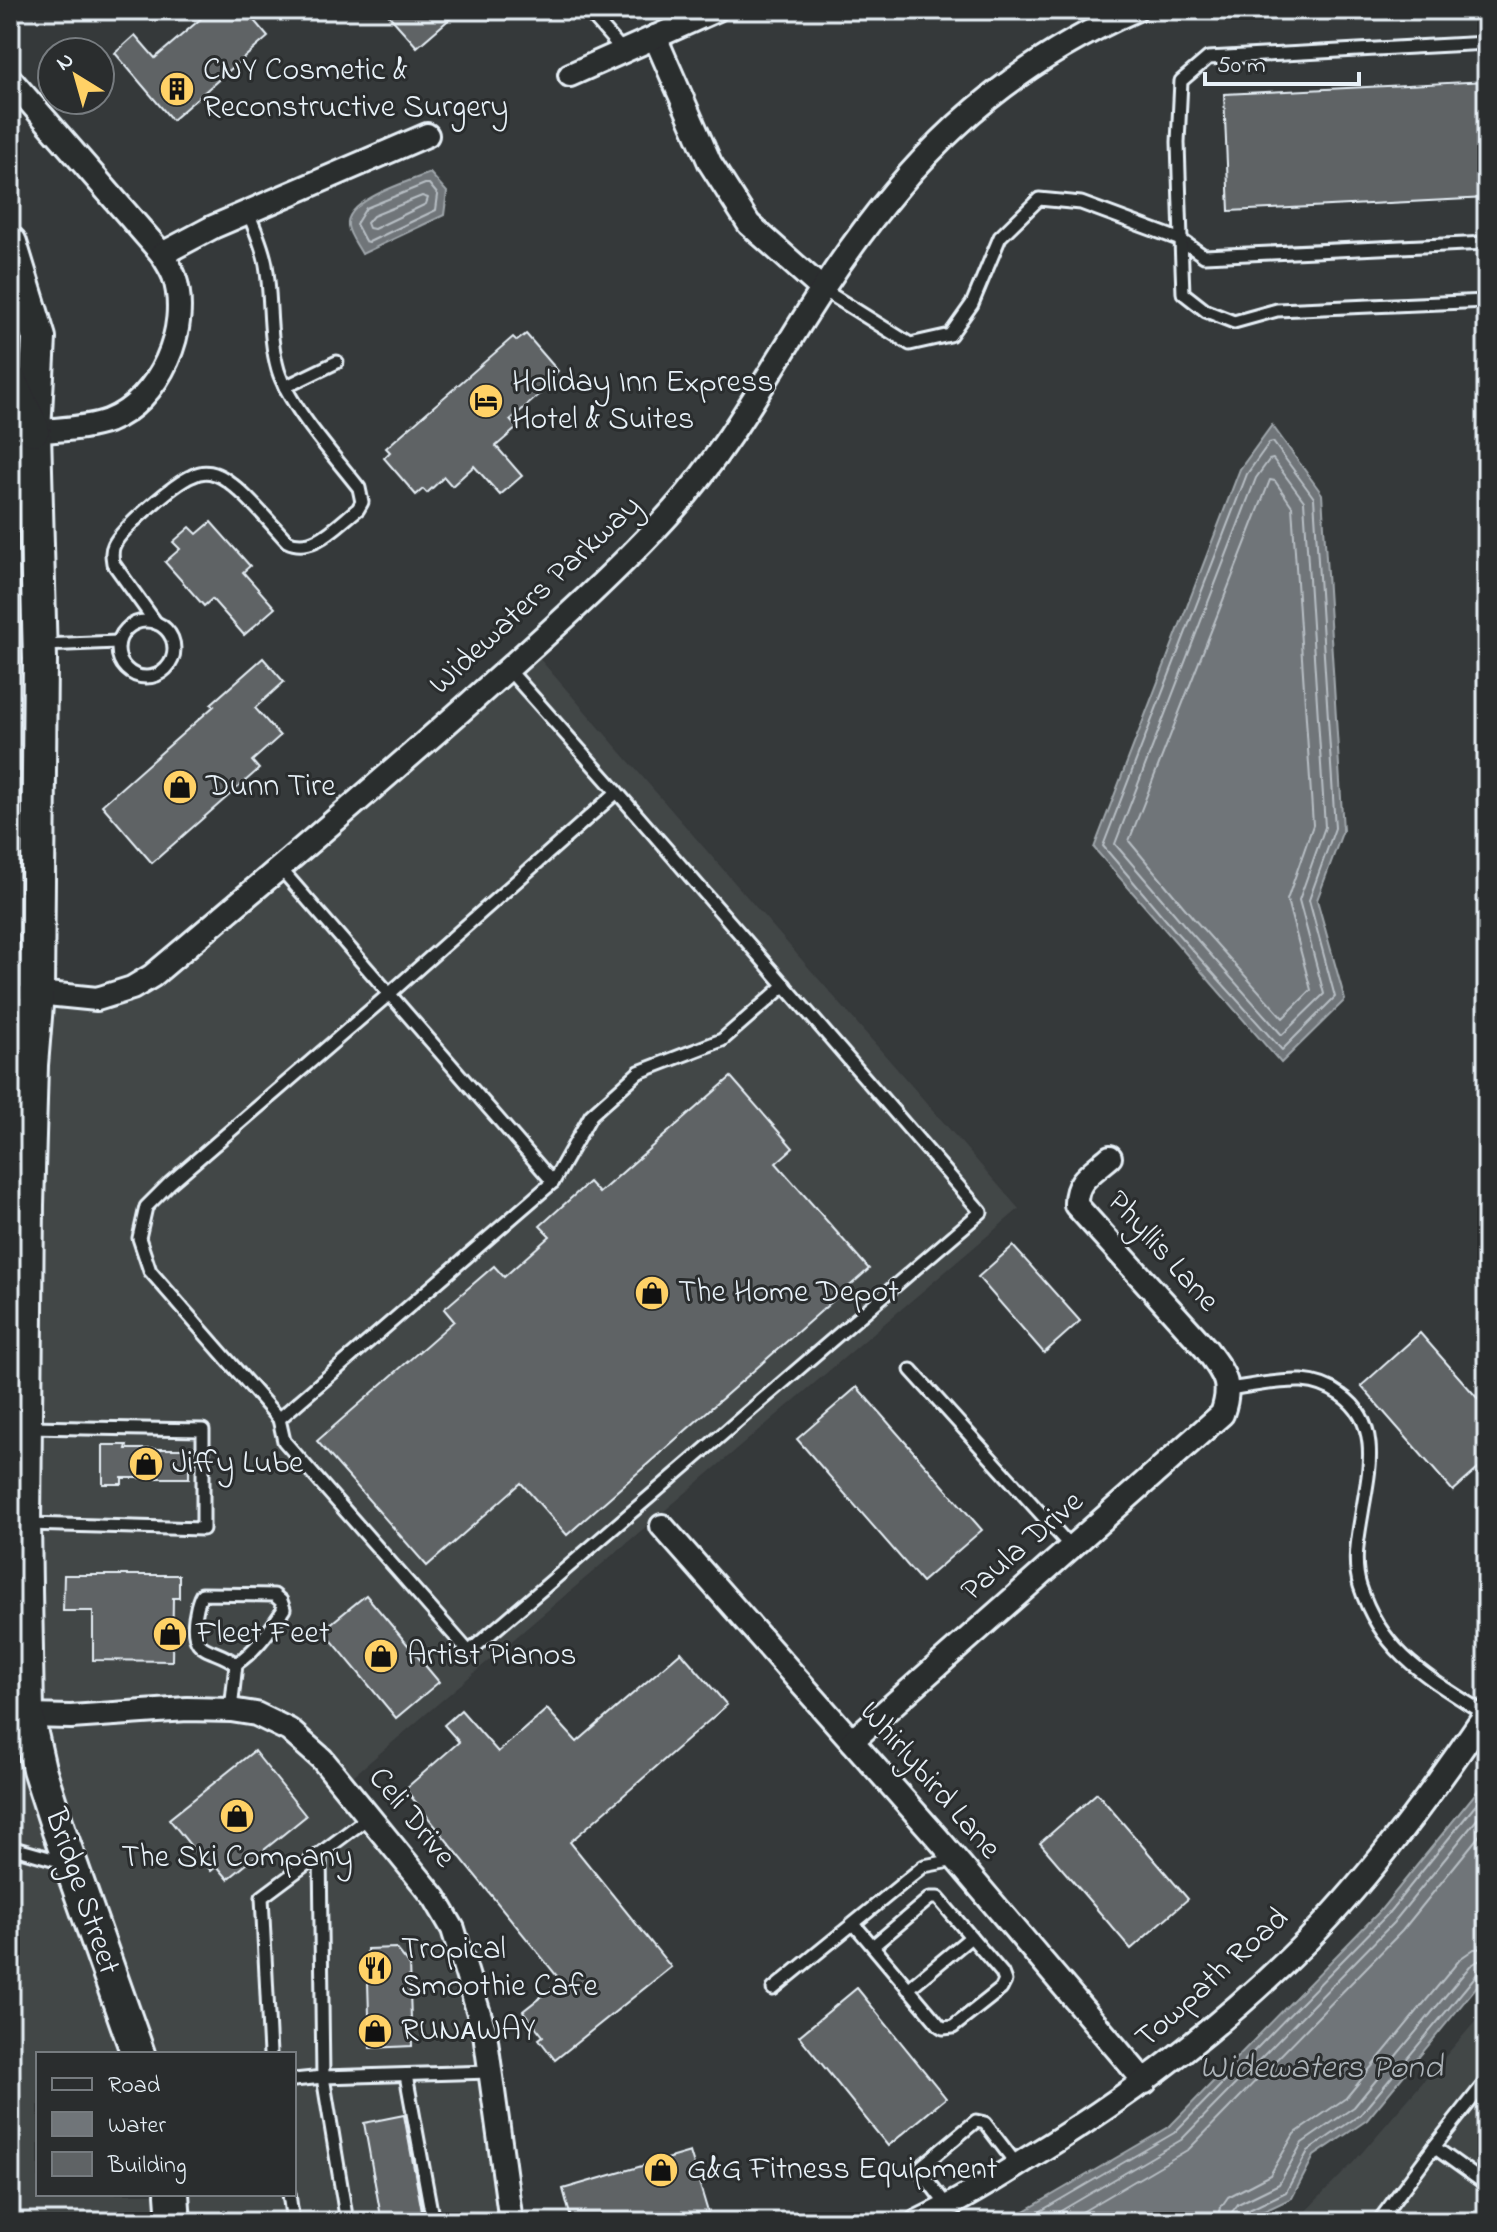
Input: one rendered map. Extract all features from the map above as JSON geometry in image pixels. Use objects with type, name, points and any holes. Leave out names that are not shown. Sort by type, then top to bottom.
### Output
[{"type":"main road","name":"Bridge Street","points":[[10,243],[39,338],[28,433],[40,645],[24,992],[31,1065],[17,1482],[24,1524],[23,1716],[71,1865],[137,2052]]},
{"type":"main road","name":"Bridge Street","points":[[10,381],[28,433]]},
{"type":"main road","points":[[172,2196],[174,2222]]},
{"type":"street","points":[[570,75],[716,10]]},
{"type":"street","name":"Widewaters Parkway","points":[[24,992],[97,999],[132,988],[152,976],[508,669],[608,579],[676,507],[730,440],[822,289],[912,169],[957,123],[1043,57],[1135,10]]},
{"type":"street","points":[[655,37],[710,163],[749,224],[822,289]]},
{"type":"street","points":[[10,79],[162,254],[174,276],[178,299],[176,333],[167,364],[152,388],[130,410],[105,422],[28,433]]},
{"type":"street","points":[[162,254],[248,212],[427,135]]},
{"type":"street","name":"Phyllis Lane","points":[[1110,1157],[1079,1183],[1075,1192],[1076,1205],[1206,1349],[1223,1374],[1228,1392]]},
{"type":"street","name":"Paula Drive","points":[[852,1741],[1222,1414],[1228,1392]]},
{"type":"street","name":"Whirlybird Lane","points":[[662,1526],[956,1859],[1145,2082]]},
{"type":"street","name":"Celi Drive","points":[[23,1716],[231,1710],[256,1714],[289,1730],[322,1759],[435,1898],[453,1929],[485,2033],[511,2222]]},
{"type":"street","name":"Towpath Road","points":[[917,2222],[1017,2165],[1145,2082],[1257,1989],[1309,1938],[1402,1831],[1486,1713]]},
{"type":"lane","points":[[587,10],[623,51]]},
{"type":"lane","points":[[1487,43],[1208,58],[1181,81],[1178,142],[1183,293],[1206,311],[1234,322],[1277,310],[1487,301]]},
{"type":"lane","points":[[822,289],[910,344],[950,335],[972,304],[1000,237],[1039,199],[1081,203],[1181,240],[1204,256],[1487,243]]},
{"type":"lane","points":[[156,623],[138,622],[122,633],[118,642],[120,661],[125,669],[142,678],[160,674],[172,661],[175,652],[170,634],[156,623],[113,563],[111,552],[123,533],[189,476],[206,472],[228,480],[287,541],[296,545],[314,543],[358,509],[362,502],[359,488],[285,387],[279,373],[270,330],[265,259],[248,212]]},
{"type":"lane","points":[[285,387],[337,362]]},
{"type":"lane","points":[[40,645],[118,642]]},
{"type":"lane","points":[[508,669],[617,792],[981,1212],[469,1652],[284,1441],[279,1419],[150,1271],[139,1238],[146,1207],[170,1183],[617,792]]},
{"type":"lane","points":[[280,868],[553,1182]]},
{"type":"lane","points":[[279,1419],[553,1182],[591,1115],[639,1072],[722,1040],[785,985]]},
{"type":"lane","points":[[911,1370],[1071,1547]]},
{"type":"lane","points":[[1228,1392],[1302,1381],[1329,1386],[1351,1402],[1365,1421],[1370,1441],[1370,1471],[1356,1548],[1359,1584],[1371,1612],[1395,1650],[1428,1678],[1486,1713]]},
{"type":"lane","points":[[20,1414],[203,1430],[203,1529],[24,1524]]},
{"type":"lane","points":[[231,1710],[236,1664],[262,1642],[284,1609],[274,1595],[202,1594],[198,1601],[195,1640],[200,1646],[236,1664]]},
{"type":"lane","points":[[270,2052],[262,1897],[369,1817]]},
{"type":"lane","points":[[10,1847],[71,1865]]},
{"type":"lane","points":[[320,1854],[323,2077],[347,2222]]},
{"type":"lane","points":[[773,1989],[924,1866],[956,1859]]},
{"type":"lane","points":[[854,1924],[940,2026],[947,2029],[1001,1989],[1005,1977],[941,1901],[930,1898],[873,1946]]},
{"type":"lane","points":[[908,1989],[971,1937]]},
{"type":"lane","points":[[296,2080],[490,2072]]},
{"type":"lane","points":[[406,2075],[433,2222]]},
{"type":"lane","points":[[1378,2222],[1487,2080]]},
{"type":"lane","points":[[948,2207],[922,2173],[922,2166],[976,2121],[985,2123],[1017,2165]]},
{"type":"lane","points":[[1434,2147],[1487,2185]]},
{"type":"lane","points":[[289,2196],[293,2222]]},
{"type":"shaded area","points":[[531,649],[1019,1209],[339,1788],[421,1894],[442,1933],[479,2042],[502,2222],[10,2222],[10,987],[58,994],[132,988]]},
{"type":"shaded area","points":[[1487,2008],[1487,2222],[1295,2222],[1352,2164]]},
{"type":"water","points":[[430,173],[447,192],[444,215],[362,254],[348,226],[356,208],[394,186]]},
{"type":"water","points":[[1272,425],[1322,494],[1343,830],[1317,900],[1345,1000],[1281,1063],[1094,848],[1240,469]]},
{"type":"water","name":"Widewaters Pond","points":[[1487,1779],[1487,1974],[1367,2120],[1314,2156],[1292,2198],[1241,2222],[1006,2222],[1169,2127],[1380,1911]]},
{"type":"building","name":"CNY Cosmetic & Reconstructive Surgery","points":[[211,10],[245,10],[268,37],[172,120],[116,52],[135,35],[155,58]]},
{"type":"building","points":[[384,10],[460,10],[417,47]]},
{"type":"building","points":[[1487,81],[1487,198],[1229,211],[1224,94]]},
{"type":"building","name":"Holiday Inn Express Hotel & Suites","points":[[526,334],[558,371],[551,378],[554,382],[510,420],[517,428],[496,446],[522,476],[500,495],[474,466],[452,486],[444,477],[427,493],[423,489],[416,495],[384,458],[390,452],[386,448],[513,337],[517,341]]},
{"type":"building","points":[[211,522],[250,566],[243,572],[275,608],[244,635],[212,599],[204,606],[165,562],[180,549],[173,542],[190,527],[197,534]]},
{"type":"building","name":"Dunn Tire","points":[[263,658],[284,682],[255,708],[280,736],[252,761],[259,769],[152,863],[102,805],[214,706],[211,704]]},
{"type":"building","name":"The Home Depot","points":[[731,1077],[793,1148],[776,1163],[869,1269],[567,1535],[521,1483],[427,1566],[317,1441],[454,1321],[444,1309],[494,1266],[504,1277],[550,1236],[540,1226],[589,1182],[599,1193]]},
{"type":"building","points":[[1013,1246],[1080,1321],[1044,1353],[978,1277]]},
{"type":"building","points":[[1420,1333],[1487,1409],[1487,1461],[1453,1491],[1361,1386]]},
{"type":"building","points":[[857,1387],[982,1530],[922,1582],[797,1439]]},
{"type":"building","name":"Jiffy Lube","points":[[103,1445],[127,1445],[126,1449],[189,1449],[189,1478],[122,1478],[122,1484],[103,1484]]},
{"type":"building","points":[[64,1575],[179,1575],[179,1598],[173,1598],[172,1661],[93,1660],[93,1611],[63,1611]]},
{"type":"building","name":"Artist Pianos","points":[[366,1595],[439,1682],[396,1718],[323,1630]]},
{"type":"building","points":[[681,1652],[727,1705],[570,1842],[671,1967],[555,2060],[539,2039],[543,2036],[523,2011],[561,1981],[405,1789],[459,1742],[444,1725],[461,1710],[498,1752],[547,1709],[577,1742]]},
{"type":"building","points":[[254,1751],[306,1816],[228,1879],[217,1866],[211,1871],[169,1819]]},
{"type":"building","points":[[1097,1793],[1188,1899],[1131,1949],[1040,1843]]},
{"type":"building","points":[[396,1948],[409,1964],[412,2046],[370,2048],[367,1949]]},
{"type":"building","points":[[857,1988],[946,2098],[888,2146],[799,2036]]},
{"type":"building","points":[[404,2115],[424,2222],[382,2222],[364,2123]]},
{"type":"building","name":"G&G Fitness Equipment","points":[[690,2152],[708,2212],[672,2222],[572,2222],[563,2189]]},
{"type":"place","name":"CNY Cosmetic & Reconstructive Surgery","points":[[177,89]]},
{"type":"place","name":"Holiday Inn Express Hotel & Suites","points":[[486,401]]},
{"type":"place","name":"Dunn Tire","points":[[180,787]]},
{"type":"place","name":"The Home Depot","points":[[652,1293]]},
{"type":"place","name":"Jiffy Lube","points":[[146,1464]]},
{"type":"place","name":"Fleet Feet","points":[[170,1634]]},
{"type":"place","name":"Artist Pianos","points":[[381,1656]]},
{"type":"place","name":"The Ski Company","points":[[237,1816]]},
{"type":"place","name":"Tropical Smoothie Cafe","points":[[375,1968]]},
{"type":"place","name":"RUNᴀWAY","points":[[375,2031]]},
{"type":"place","name":"G&G Fitness Equipment","points":[[661,2170]]}]
